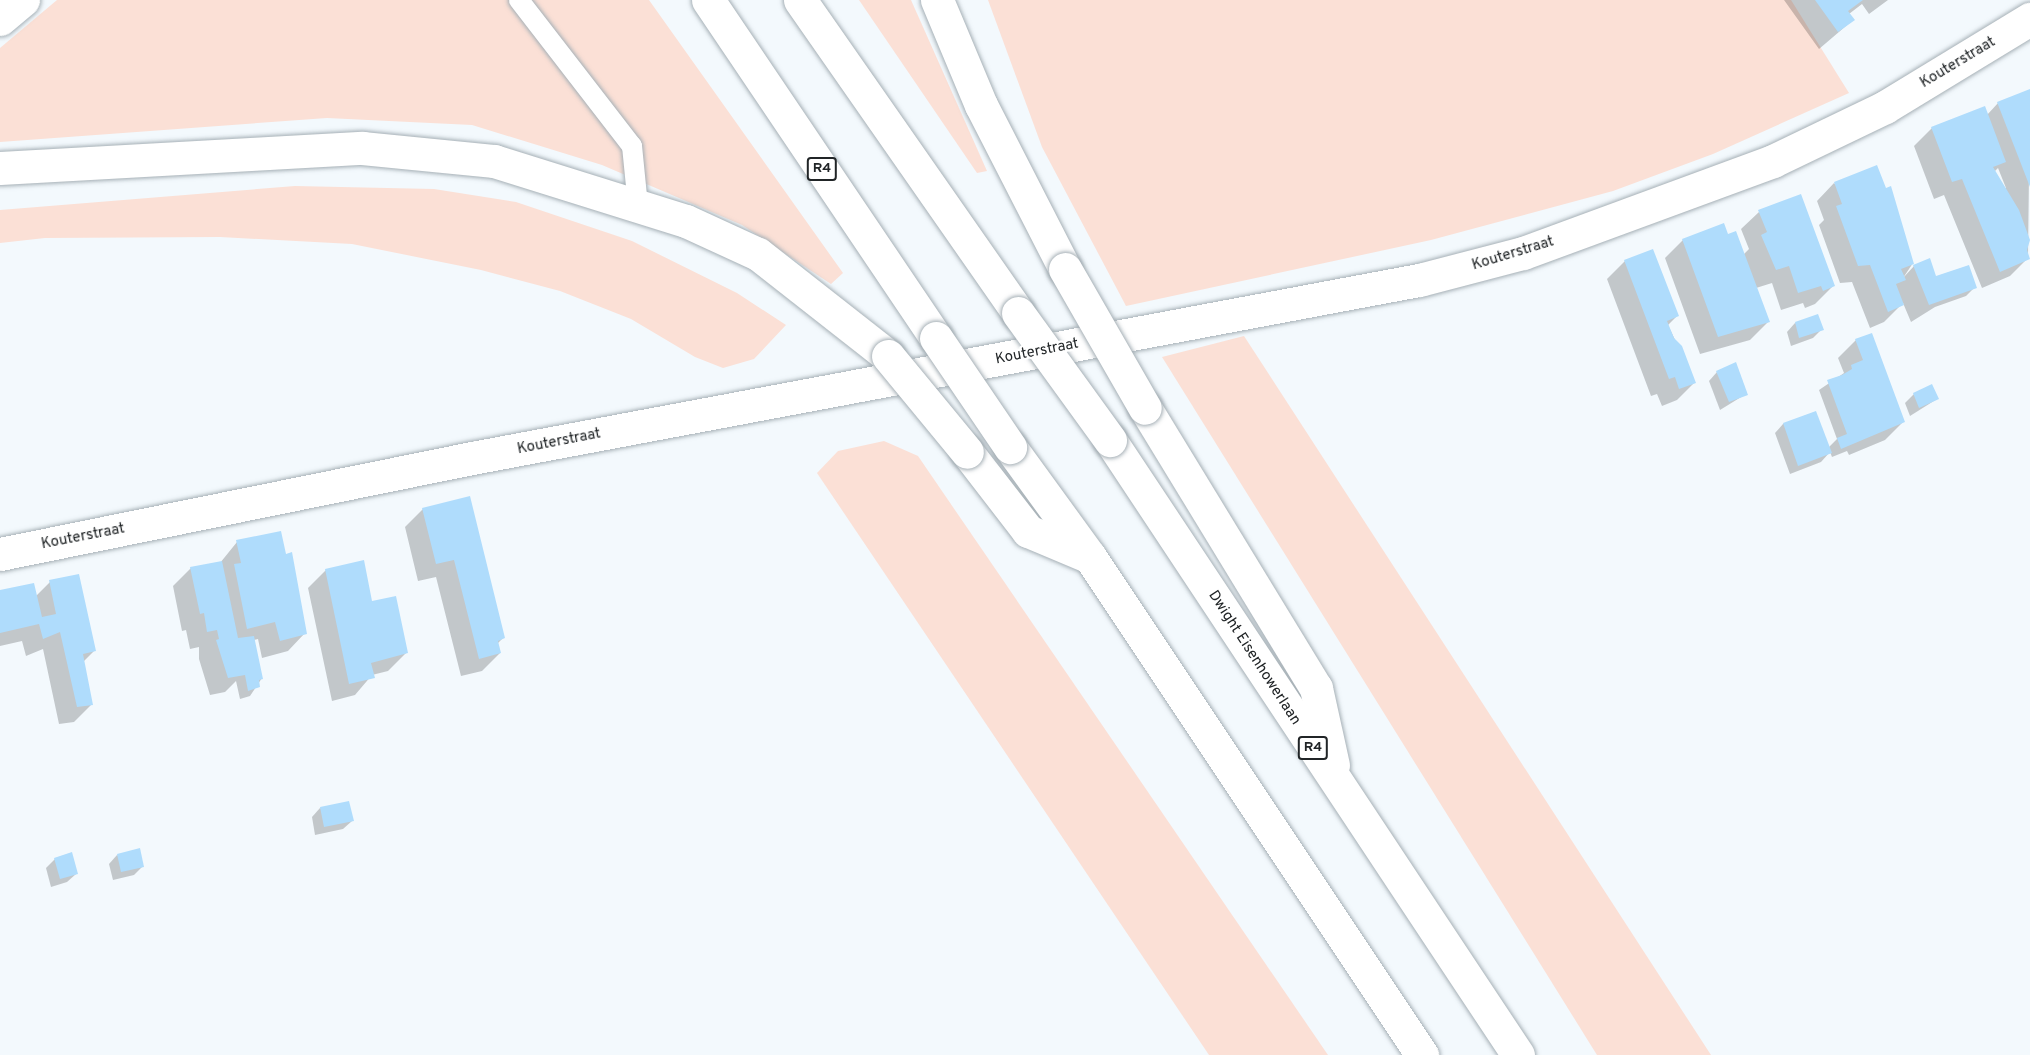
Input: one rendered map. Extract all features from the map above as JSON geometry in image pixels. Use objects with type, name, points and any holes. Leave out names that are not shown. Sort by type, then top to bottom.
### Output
[{"type":"main road","points":[[0,19],[23,0]]},
{"type":"main road","name":"R4","points":[[708,0],[1010,447],[1090,557],[1422,1055]]},
{"type":"main road","name":"Dwight Eisenhowerlaan","points":[[800,0],[1018,313],[1110,440],[1518,1055]]},
{"type":"main road","points":[[937,0],[981,105],[1065,269],[1144,408],[1316,688],[1337,784]]},
{"type":"main road","name":"Kouterstraat","points":[[0,554],[472,458],[1442,274],[1523,253],[1773,161],[1886,107],[2030,19]]},
{"type":"main road","points":[[0,168],[362,148],[494,161],[686,221],[758,254],[888,356],[1028,531],[1090,557]]},
{"type":"lane","points":[[519,0],[632,146],[638,206]]},
{"type":"shaded area","points":[[57,0],[649,0],[843,273],[831,284],[742,225],[602,165],[472,125],[327,118],[0,142],[0,48]]},
{"type":"shaded area","points":[[859,0],[911,0],[987,171],[977,173]]},
{"type":"shaded area","points":[[988,0],[1791,0],[1849,93],[1713,154],[1613,191],[1431,240],[1126,306],[1042,147]]},
{"type":"shaded area","points":[[295,186],[434,189],[516,202],[632,241],[737,293],[786,325],[754,359],[723,368],[695,357],[631,319],[560,291],[481,270],[352,244],[220,237],[45,238],[0,243],[0,210]]},
{"type":"shaded area","points":[[1244,336],[1711,1055],[1597,1055],[1162,357]]},
{"type":"shaded area","points":[[884,441],[918,456],[1328,1055],[1209,1055],[817,473],[838,451]]},
{"type":"building","points":[[1815,0],[1863,0],[1848,11],[1855,20],[1838,32]]},
{"type":"building","points":[[2030,89],[2030,187],[1997,102]]},
{"type":"building","points":[[1985,106],[2006,162],[1993,167],[2019,210],[2030,240],[2027,250],[2030,259],[2000,272],[1962,179],[1952,182],[1931,127]]},
{"type":"building","points":[[1877,165],[1886,188],[1891,186],[1914,264],[1901,269],[1906,280],[1896,284],[1904,305],[1888,312],[1870,265],[1858,266],[1836,206],[1842,204],[1834,182]]},
{"type":"building","points":[[1801,194],[1835,286],[1823,291],[1821,286],[1798,293],[1789,266],[1776,270],[1761,235],[1767,232],[1758,210]]},
{"type":"building","points":[[1724,223],[1728,234],[1736,231],[1770,322],[1718,337],[1682,239]]},
{"type":"building","points":[[1653,249],[1679,316],[1667,321],[1674,338],[1682,346],[1696,383],[1679,389],[1675,377],[1669,379],[1624,260]]},
{"type":"building","points":[[1930,258],[1936,276],[1969,265],[1977,288],[1929,305],[1913,265]]},
{"type":"building","points":[[1818,314],[1824,330],[1799,338],[1795,322]]},
{"type":"building","points":[[1872,333],[1905,422],[1841,449],[1837,438],[1847,434],[1827,380],[1842,375],[1852,369],[1851,365],[1863,360],[1855,339]]},
{"type":"building","points":[[1736,362],[1748,395],[1729,402],[1716,371]]},
{"type":"building","points":[[1932,384],[1939,399],[1919,408],[1913,393]]},
{"type":"building","points":[[1816,411],[1832,453],[1798,466],[1783,423]]},
{"type":"building","points":[[470,496],[505,638],[498,641],[501,653],[479,659],[454,560],[436,564],[422,508]]},
{"type":"building","points":[[281,531],[286,554],[292,552],[307,634],[280,641],[275,622],[247,629],[234,564],[241,563],[236,540]]},
{"type":"building","points":[[364,560],[372,601],[396,596],[408,653],[371,663],[375,678],[349,684],[325,569]]},
{"type":"building","points":[[222,561],[238,638],[254,636],[263,679],[259,680],[260,687],[248,691],[245,675],[228,678],[216,640],[219,639],[217,630],[207,632],[204,613],[200,614],[190,567]]},
{"type":"building","points":[[79,574],[96,651],[83,654],[93,705],[77,707],[60,632],[43,639],[39,624],[0,633],[0,590],[34,583],[42,617],[56,614],[49,580]]},
{"type":"building","points":[[349,801],[354,821],[324,827],[320,807]]},
{"type":"building","points":[[140,848],[144,867],[121,872],[117,854]]},
{"type":"building","points":[[72,852],[78,874],[60,879],[54,858]]}]
